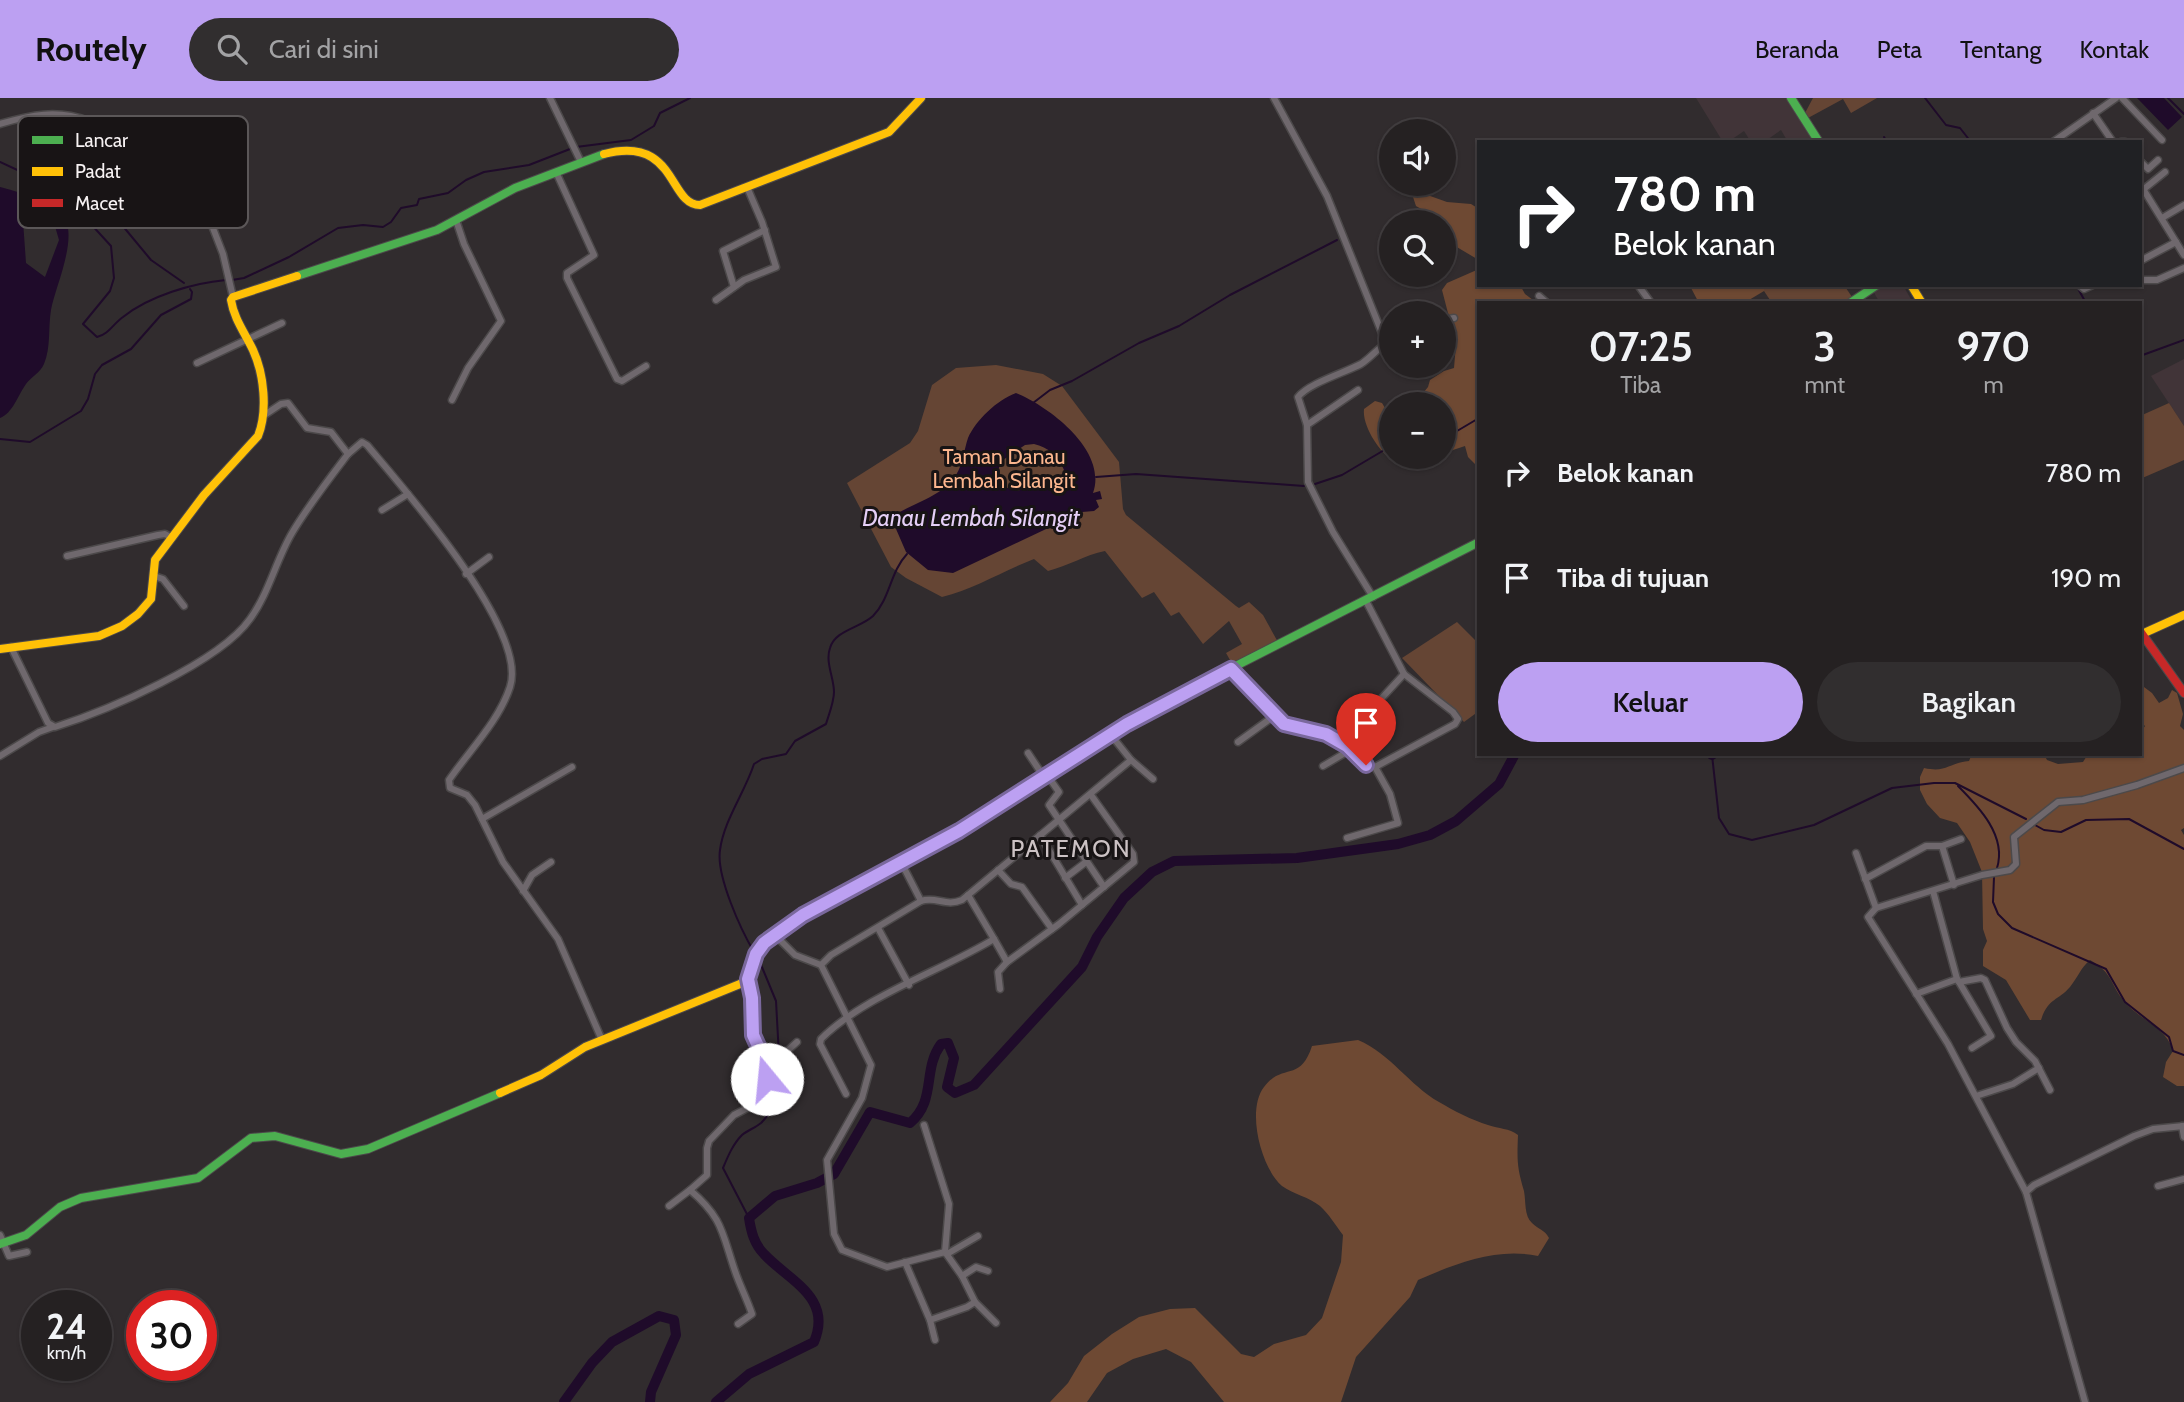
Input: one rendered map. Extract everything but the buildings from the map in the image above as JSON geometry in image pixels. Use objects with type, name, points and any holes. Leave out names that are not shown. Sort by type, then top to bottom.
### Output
[{"type":"street","points":[[550,98],[581,162]]},
{"type":"street","points":[[233,297],[437,230],[515,188],[609,153],[640,152],[651,155],[666,170],[685,199],[694,205],[727,197],[788,169],[889,132],[921,98]]},
{"type":"street","points":[[1273,98],[1327,196],[1379,327]]},
{"type":"street","points":[[1791,98],[1818,140]]},
{"type":"street","points":[[2056,140],[2116,98]]},
{"type":"street","points":[[2122,98],[2162,140]]},
{"type":"street","points":[[2094,113],[2112,140]]},
{"type":"street","points":[[30,116],[67,116]]},
{"type":"street","points":[[0,124],[18,119]]},
{"type":"street","points":[[2142,163],[2148,169],[2158,160]]},
{"type":"street","points":[[556,172],[594,252],[590,259],[567,273],[567,278],[617,379],[622,381],[646,366]]},
{"type":"street","points":[[2165,172],[2142,186],[2184,255]]},
{"type":"street","points":[[716,300],[744,280],[776,267],[765,230],[747,187]]},
{"type":"street","points":[[2162,218],[2184,205]]},
{"type":"street","points":[[452,400],[468,368],[501,321],[464,244],[456,220]]},
{"type":"street","points":[[0,649],[110,633],[146,606],[151,598],[155,560],[204,495],[258,436],[263,416],[256,359],[233,311],[233,297],[223,254],[213,228]]},
{"type":"street","points":[[734,287],[723,251],[765,230]]},
{"type":"street","points":[[2142,260],[2176,242]]},
{"type":"street","points":[[2142,280],[2157,280],[2184,268]]},
{"type":"street","points":[[1853,301],[1874,287]]},
{"type":"street","points":[[1539,296],[1545,301]]},
{"type":"street","points":[[197,363],[282,323]]},
{"type":"street","points":[[1231,669],[1284,724],[1334,738],[1366,765],[1375,767],[1455,724],[1458,719],[1453,712],[1404,674],[1370,599],[1308,482],[1307,425],[1298,395],[1358,365],[1379,350]]},
{"type":"street","points":[[1307,425],[1358,390]]},
{"type":"street","points":[[263,416],[281,404],[288,403],[307,428],[331,432],[348,454]]},
{"type":"street","points":[[0,756],[38,732],[93,715],[159,683],[216,651],[235,636],[256,610],[292,533],[348,454],[357,443],[364,442],[441,535],[495,616],[512,660],[511,686],[499,710],[449,780],[450,788],[467,795],[482,818],[503,862],[564,950],[602,1040]]},
{"type":"street","points":[[382,510],[408,494]]},
{"type":"street","points":[[66,556],[163,534],[172,538]]},
{"type":"street","points":[[669,1206],[707,1175],[709,1141],[734,1115],[755,1107],[763,1098],[767,1066],[753,1035],[752,998],[748,979],[760,948],[774,934],[959,831],[1157,707],[1477,543]]},
{"type":"street","points":[[466,574],[489,557]]},
{"type":"street","points":[[154,576],[163,579],[184,606]]},
{"type":"street","points":[[2142,632],[2184,615]]},
{"type":"street","points":[[2142,633],[2184,693]]},
{"type":"street","points":[[11,647],[46,718],[50,725],[55,727]]},
{"type":"street","points":[[1334,738],[1380,700],[1404,674]]},
{"type":"street","points":[[1238,742],[1274,716]]},
{"type":"street","points":[[1111,735],[1131,760],[1153,779]]},
{"type":"street","points":[[1323,766],[1350,750]]},
{"type":"street","points":[[1028,752],[1059,793],[1049,805],[1104,887]]},
{"type":"street","points":[[821,965],[831,955],[921,901],[931,899],[950,905],[968,895],[1131,760]]},
{"type":"street","points":[[482,818],[572,767]]},
{"type":"street","points":[[1347,838],[1389,828],[1398,823],[1390,794],[1375,767]]},
{"type":"street","points":[[2085,1402],[2026,1192],[1948,1044],[1868,920],[1876,908],[1982,875],[2013,869],[2016,864],[2014,837],[2058,802],[2083,800],[2184,768]]},
{"type":"street","points":[[1000,989],[998,972],[1007,962],[1082,905],[1135,859],[1091,795]]},
{"type":"street","points":[[1040,835],[1082,905]]},
{"type":"street","points":[[1865,879],[1926,846],[1942,846],[1961,839]]},
{"type":"street","points":[[1942,846],[1954,885]]},
{"type":"street","points":[[1856,853],[1876,908]]},
{"type":"street","points":[[523,891],[532,875],[551,862]]},
{"type":"street","points":[[901,862],[921,901]]},
{"type":"street","points":[[1065,878],[1087,862]]},
{"type":"street","points":[[998,870],[1011,884],[1022,887],[1052,929]]},
{"type":"street","points":[[1933,891],[1958,981],[1991,1037],[1972,1048]]},
{"type":"street","points":[[968,895],[1007,962]]},
{"type":"street","points":[[878,928],[909,985]]},
{"type":"street","points":[[774,934],[795,955],[821,965],[871,1069],[862,1098],[849,1125],[827,1160],[834,1234],[842,1250],[883,1266],[946,1253],[978,1236]]},
{"type":"street","points":[[846,1094],[820,1042],[883,995],[909,985],[994,939]]},
{"type":"street","points":[[1916,994],[1958,981],[1981,978],[2016,1042],[2031,1055],[2050,1090]]},
{"type":"street","points":[[27,1252],[9,1256],[1,1241],[26,1236],[60,1207],[81,1198],[198,1178],[251,1138],[275,1136],[341,1154],[368,1149],[408,1129],[533,1079],[602,1040],[748,979]]},
{"type":"street","points":[[767,1066],[797,1042]]},
{"type":"street","points":[[1976,1096],[2013,1084],[2039,1068]]},
{"type":"street","points":[[924,1125],[947,1192],[949,1204],[946,1253],[975,1302],[996,1323]]},
{"type":"street","points":[[2026,1192],[2034,1185],[2153,1129],[2183,1126],[2184,1137]]},
{"type":"street","points":[[2158,1186],[2184,1179]]},
{"type":"street","points":[[690,1190],[709,1209],[727,1237],[731,1258],[751,1314],[738,1324]]},
{"type":"street","points":[[905,1262],[930,1320],[935,1340]]},
{"type":"street","points":[[962,1276],[976,1266],[988,1271]]},
{"type":"street","points":[[930,1320],[975,1302]]},
{"type":"shaded area","points":[[1696,98],[1787,98],[1814,140],[1787,140],[1781,130],[1767,140],[1750,140],[1744,131],[1731,140],[1722,140]]},
{"type":"shaded area","points":[[1414,196],[1430,196],[1447,202],[1471,204],[1477,208],[1477,259],[1456,247],[1456,210],[1423,210],[1416,206]]},
{"type":"shaded area","points":[[1477,270],[1477,287],[1521,287],[1534,301],[1477,301],[1477,466],[1468,457],[1465,446],[1456,449],[1456,392],[1424,392],[1433,378],[1456,378],[1456,301],[1445,301],[1442,290],[1444,287],[1456,287],[1456,279]]},
{"type":"shaded area","points":[[1764,287],[1764,291],[1747,301],[1698,301],[1691,288]]},
{"type":"shaded area","points":[[1879,287],[1904,287],[1912,301],[1879,301],[1873,291]]},
{"type":"shaded area","points":[[2184,359],[2184,426],[2151,376]]},
{"type":"shaded area","points":[[1375,401],[1379,402],[1379,447],[1366,422],[1364,409]]},
{"type":"shaded area","points":[[2142,686],[2159,703],[2168,698],[2172,690],[2177,693],[2183,714],[2180,726],[2184,730],[2184,828],[2181,830],[2184,835],[2184,1086],[2177,1086],[2163,1077],[2166,1062],[2173,1051],[2165,1035],[2130,1008],[2107,974],[2090,960],[2066,992],[2050,1004],[2041,1020],[2030,1020],[2006,980],[1983,966],[1983,950],[1987,941],[1983,929],[1982,872],[1970,842],[1957,823],[1940,818],[1927,804],[1920,790],[1920,777],[1924,768],[1943,769],[1969,761],[1971,756],[2045,756],[2047,760],[2058,764],[2083,762],[2087,756],[2142,756],[2142,730],[2145,726],[2142,723]]},
{"type":"shaded area","points":[[1358,1040],[1380,1053],[1439,1102],[1476,1121],[1518,1135],[1518,1164],[1528,1216],[1549,1238],[1538,1256],[1491,1255],[1461,1263],[1418,1280],[1410,1297],[1356,1357],[1341,1402],[1224,1402],[1191,1362],[1166,1349],[1133,1359],[1107,1373],[1087,1402],[1050,1402],[1068,1383],[1084,1356],[1139,1317],[1170,1309],[1195,1308],[1241,1354],[1254,1357],[1274,1344],[1306,1335],[1322,1318],[1341,1262],[1343,1235],[1320,1206],[1286,1189],[1274,1178],[1258,1138],[1256,1110],[1264,1087],[1278,1075],[1297,1069],[1312,1046]]},
{"type":"green space","points":[[1813,98],[1877,98],[1851,113],[1843,99],[1808,118],[1805,113]]},
{"type":"green space","points":[[1761,287],[1845,287],[1852,297],[1846,301],[1771,301]]},
{"type":"green space","name":"Taman Danau Lembah Silangit","points":[[996,365],[1043,374],[1062,386],[1119,462],[1123,509],[1126,515],[1236,606],[1239,608],[1249,602],[1263,615],[1279,644],[1234,667],[1226,653],[1242,644],[1229,621],[1203,644],[1179,612],[1171,616],[1154,592],[1142,598],[1105,551],[1048,571],[1034,559],[942,597],[891,567],[847,483],[910,443],[918,431],[932,385],[956,368]]},
{"type":"green space","points":[[2169,403],[2184,426],[2184,460],[2142,478],[2142,415]]},
{"type":"green space","points":[[1457,622],[1477,642],[1477,712],[1464,722],[1402,658]]},
{"type":"water","points":[[2137,98],[2164,98],[2182,117],[2168,130]]},
{"type":"water","points":[[0,187],[18,193],[18,228],[24,228],[26,263],[45,277],[59,240],[55,228],[67,228],[68,232],[65,259],[51,310],[44,364],[26,384],[5,416],[0,418]]},
{"type":"water","name":"Danau Lembah Silangit","points":[[1016,393],[1030,400],[1073,433],[1092,462],[1095,477],[1093,493],[1100,491],[1102,499],[1096,500],[1099,507],[1094,511],[1082,512],[953,573],[928,570],[906,552],[893,522],[896,514],[936,493],[950,482],[958,471],[968,438],[976,424]],"holes":[[[1025,445],[1039,445],[1059,461],[1064,470],[1061,476],[1017,491],[996,484],[1000,462]]]},
{"type":"waterway","points":[[576,147],[631,140],[654,126],[660,113],[690,98]]},
{"type":"waterway","points":[[1925,98],[1946,125],[1960,128],[1969,140]]},
{"type":"waterway","points":[[2168,98],[2184,114]]},
{"type":"waterway","points":[[232,280],[244,278],[289,257],[338,228],[363,225],[383,227],[391,222],[401,208],[417,205],[419,199],[448,193],[466,180],[484,172],[529,165],[570,149]]},
{"type":"waterway","points":[[0,162],[18,170]]},
{"type":"waterway","points":[[94,228],[111,246],[114,278],[110,291],[83,324],[97,337],[105,334],[134,310],[158,297],[186,287],[226,280]]},
{"type":"waterway","points":[[124,228],[151,260],[184,283]]},
{"type":"waterway","points":[[1033,403],[1050,390],[1072,381],[1139,343],[1179,326],[1230,295],[1337,240]]},
{"type":"waterway","points":[[2077,287],[2085,301]]},
{"type":"waterway","points":[[0,439],[30,442],[81,411],[88,399],[95,374],[102,365],[131,349],[161,315],[191,299],[190,289]]},
{"type":"waterway","points":[[2142,355],[2184,340]]},
{"type":"waterway","points":[[1456,432],[1477,419]]},
{"type":"waterway","points":[[1315,484],[1342,475],[1379,453]]},
{"type":"waterway","points":[[1096,477],[1136,474],[1304,486]]},
{"type":"waterway","points":[[754,952],[736,917],[722,874],[720,850],[726,828],[754,764],[762,759],[786,754],[795,741],[826,724],[834,696],[830,648],[842,633],[862,624],[879,609],[901,561],[907,554]]},
{"type":"waterway","points":[[716,1402],[749,1374],[814,1342],[818,1326],[818,1313],[813,1302],[805,1291],[761,1250],[749,1218],[775,1196],[817,1183],[834,1174],[870,1112],[910,1123],[924,1105],[932,1064],[941,1044],[948,1043],[954,1058],[947,1087],[955,1093],[974,1085],[1082,967],[1097,937],[1124,898],[1152,872],[1174,861],[1297,858],[1398,844],[1430,835],[1456,821],[1499,784],[1514,756]]},
{"type":"waterway","points":[[1712,756],[1719,818],[1729,834],[1752,840],[1814,825],[1892,788],[1934,783],[1955,783],[2026,819]]},
{"type":"waterway","points":[[1958,786],[1982,813],[1995,834],[1999,856],[1997,868]]},
{"type":"waterway","points":[[2035,825],[2044,830],[2061,832],[2086,820],[2129,819],[2184,849]]},
{"type":"waterway","points":[[1994,877],[1993,902],[1998,914],[2012,928],[2106,969],[2125,1002],[2169,1037],[2173,1051],[2184,1055]]},
{"type":"waterway","points":[[759,960],[776,1001],[779,1056]]},
{"type":"waterway","points":[[749,1218],[723,1168],[739,1139],[761,1123],[771,1110],[778,1086],[779,1061]]},
{"type":"waterway","points":[[564,1402],[592,1363],[612,1342],[659,1316],[674,1320],[676,1335],[651,1392],[650,1402]]},
{"type":"traffic: fast","points":[[1791,98],[1818,140]]},
{"type":"traffic: fast","points":[[297,276],[437,230],[515,188],[604,154]]},
{"type":"traffic: fast","points":[[1853,301],[1874,287]]},
{"type":"traffic: fast","points":[[876,876],[959,831],[1167,701],[1477,543]]},
{"type":"traffic: fast","points":[[0,1244],[26,1235],[60,1207],[81,1198],[198,1178],[251,1138],[275,1136],[341,1154],[368,1149],[500,1093]]},
{"type":"traffic: slow","points":[[604,154],[628,151],[645,154],[658,162],[690,202],[700,205],[889,132],[921,98]]},
{"type":"traffic: slow","points":[[0,649],[99,636],[122,626],[138,614],[151,599],[155,560],[204,495],[258,436],[261,426],[264,404],[260,370],[231,300],[233,297],[297,276]]},
{"type":"traffic: slow","points":[[1912,287],[1921,301]]},
{"type":"traffic: slow","points":[[2142,634],[2184,615]]},
{"type":"traffic: slow","points":[[500,1093],[541,1075],[585,1047],[740,984],[748,979],[757,952],[772,935],[816,906],[876,876]]},
{"type":"traffic: jam","points":[[2142,634],[2184,693]]},
{"type":"district","name":"PATEMON","points":[[1071,848]]},
{"type":"route","points":[[767,1079],[767,1066],[753,1035],[752,998],[748,979],[756,954],[764,943],[803,915],[959,831],[1127,724],[1167,702],[1231,669],[1284,724],[1326,734],[1347,746],[1366,765]]}]
